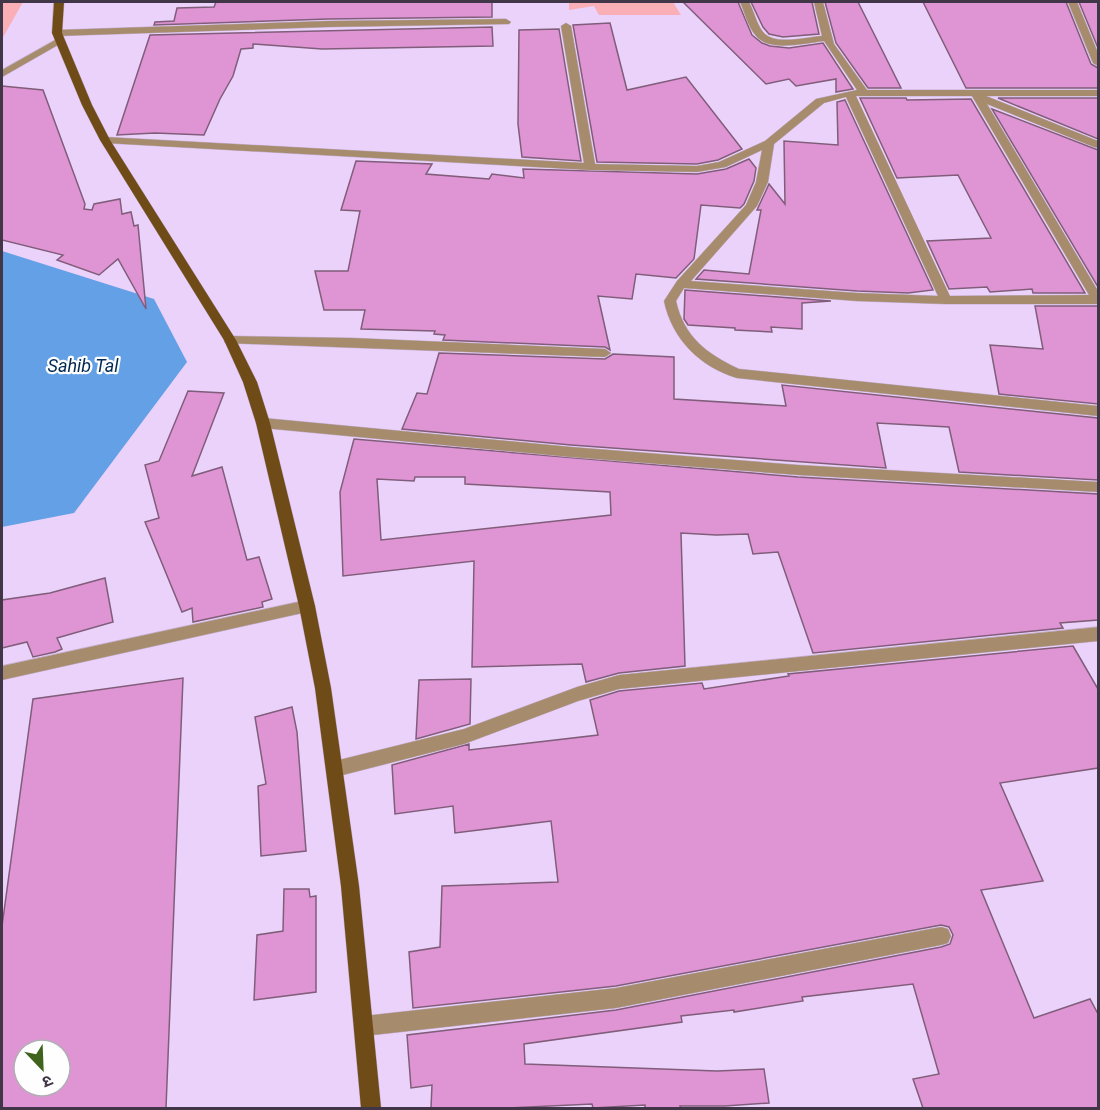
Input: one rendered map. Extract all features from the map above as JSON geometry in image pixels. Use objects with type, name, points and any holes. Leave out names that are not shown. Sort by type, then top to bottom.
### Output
[{"type":"main road","points":[[59,2],[56,24],[59,37],[87,105],[105,140],[230,340],[250,382],[263,423],[307,606],[323,688],[335,769],[371,1108]]},
{"type":"street","points":[[745,2],[760,35],[766,40],[775,42],[827,38]]},
{"type":"street","points":[[819,2],[827,38],[864,93]]},
{"type":"street","points":[[1072,2],[1098,63]]},
{"type":"street","points":[[2,74],[59,37],[328,24],[506,22]]},
{"type":"street","points":[[566,26],[590,167]]},
{"type":"street","points":[[105,140],[673,170],[711,168],[722,165],[769,143],[820,101],[849,93],[974,95],[1098,93]]},
{"type":"street","points":[[849,93],[946,300]]},
{"type":"street","points":[[974,95],[1098,146]]},
{"type":"street","points":[[974,95],[1098,299]]},
{"type":"street","points":[[769,143],[762,182],[751,206],[681,284],[670,301],[672,316],[691,346],[710,361],[737,373],[1098,411]]},
{"type":"street","points":[[681,284],[857,297],[946,300],[1098,299]]},
{"type":"street","points":[[230,340],[353,342],[605,352]]},
{"type":"street","points":[[263,423],[559,451],[774,468],[1098,486]]},
{"type":"street","points":[[2,673],[307,606]]},
{"type":"street","points":[[335,769],[464,736],[577,694],[620,682],[1098,634]]},
{"type":"street","points":[[364,1026],[616,998],[941,936]]},
{"type":"shaded area","points":[[2,2],[23,2],[2,39]]},
{"type":"shaded area","points":[[569,2],[673,2],[681,15],[599,15],[594,6],[569,10]]},
{"type":"water","name":"Sahib Tal","points":[[2,251],[154,299],[187,362],[74,513],[2,527]]},
{"type":"building","points":[[216,2],[492,2],[492,17],[328,19],[154,25],[155,22],[174,21],[177,8],[214,7]]},
{"type":"building","points":[[683,2],[738,2],[752,35],[770,46],[789,48],[823,43],[853,89],[836,92],[836,79],[796,86],[789,79],[766,84]]},
{"type":"building","points":[[751,2],[812,2],[819,34],[783,37],[769,34]]},
{"type":"building","points":[[825,2],[858,2],[901,88],[868,88],[836,43]]},
{"type":"building","points":[[923,2],[1066,2],[1091,64],[1098,68],[1098,88],[966,88]]},
{"type":"building","points":[[1079,2],[1098,2],[1098,48]]},
{"type":"building","points":[[610,23],[627,90],[686,77],[742,149],[718,160],[697,164],[597,162],[573,25]]},
{"type":"building","points":[[492,27],[493,46],[322,49],[253,44],[253,48],[241,49],[233,76],[204,135],[155,133],[117,135],[150,35]]},
{"type":"building","points":[[559,29],[581,161],[522,157],[518,124],[519,30]]},
{"type":"building","points":[[2,86],[43,90],[85,204],[84,209],[92,210],[94,204],[120,199],[122,214],[131,212],[134,226],[138,225],[146,309],[118,259],[99,275],[57,260],[63,255],[2,240]]},
{"type":"building","points":[[860,98],[971,99],[1085,293],[1033,293],[1032,289],[990,292],[987,287],[949,289],[927,241],[991,238],[958,175],[897,178]]},
{"type":"building","points":[[998,98],[1098,98],[1098,139]]},
{"type":"building","points":[[845,100],[933,290],[908,293],[857,291],[696,279],[704,270],[749,274],[761,210],[757,210],[769,184],[785,204],[784,141],[838,145],[837,102]]},
{"type":"building","points":[[992,109],[1098,150],[1098,287]]},
{"type":"building","points":[[749,159],[756,168],[754,181],[744,204],[740,208],[701,205],[694,259],[676,278],[636,274],[632,299],[598,296],[610,350],[605,347],[443,340],[445,335],[434,334],[435,331],[361,329],[365,310],[324,310],[315,271],[348,271],[360,211],[341,210],[356,161],[432,164],[426,174],[489,179],[492,174],[524,178],[523,169],[697,174],[726,169]]},
{"type":"building","points":[[685,290],[831,301],[802,303],[802,329],[771,327],[772,332],[735,330],[735,328],[688,325],[684,319]]},
{"type":"building","points":[[1035,306],[1098,306],[1098,404],[999,394],[990,345],[1043,349]]},
{"type":"building","points":[[439,353],[605,359],[613,354],[674,357],[674,399],[786,406],[782,385],[1098,418],[1098,480],[959,472],[949,427],[877,423],[886,468],[571,445],[402,429],[417,393],[427,394]]},
{"type":"building","points":[[188,391],[224,393],[192,476],[222,467],[247,560],[259,557],[272,599],[262,602],[263,607],[193,622],[192,608],[182,612],[145,522],[159,518],[145,465],[159,461]]},
{"type":"building","points":[[354,439],[798,477],[1098,494],[1098,620],[1060,623],[1063,628],[813,653],[778,552],[753,554],[748,534],[681,533],[685,666],[619,673],[586,682],[582,664],[472,667],[474,561],[343,576],[340,492]],"holes":[[[415,477],[465,477],[465,484],[610,492],[611,515],[381,540],[377,479],[414,481]]]},
{"type":"building","points":[[105,578],[113,622],[57,638],[62,649],[55,652],[33,657],[27,642],[2,648],[2,600],[50,593]]},
{"type":"building","points":[[1073,646],[1098,689],[1098,768],[1000,783],[1043,881],[981,890],[1034,1018],[1090,999],[1098,1014],[1098,1108],[923,1108],[913,1079],[939,1074],[913,984],[802,997],[803,1001],[734,1012],[734,1010],[681,1016],[682,1022],[524,1044],[525,1064],[717,1071],[764,1069],[769,1103],[680,1106],[681,1108],[645,1108],[645,1105],[593,1108],[592,1104],[506,1108],[431,1108],[432,1085],[411,1088],[407,1035],[616,1010],[941,947],[950,944],[953,935],[949,927],[941,925],[616,986],[413,1008],[409,952],[440,947],[442,886],[558,882],[551,821],[455,833],[453,806],[395,814],[392,765],[469,744],[469,750],[598,735],[590,700],[619,691],[702,683],[704,689],[789,676],[788,674]]},
{"type":"building","points":[[183,678],[166,1108],[2,1108],[2,926],[33,699]]},
{"type":"building","points":[[471,679],[470,724],[416,739],[419,680]]},
{"type":"building","points":[[292,707],[297,732],[306,851],[261,856],[258,786],[266,784],[255,717]]},
{"type":"building","points":[[284,889],[309,889],[310,897],[316,896],[316,992],[254,1000],[257,935],[283,931]]}]
